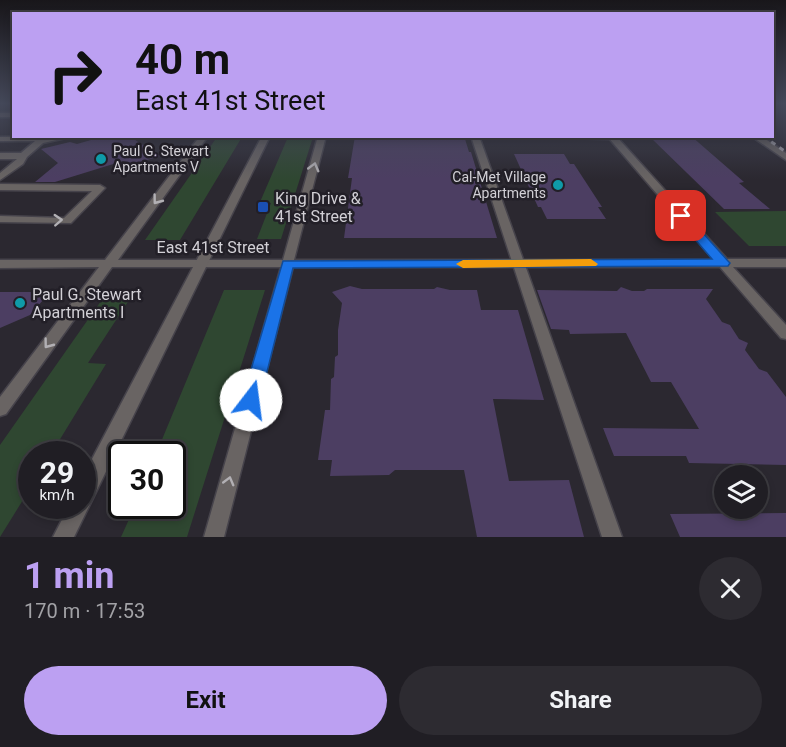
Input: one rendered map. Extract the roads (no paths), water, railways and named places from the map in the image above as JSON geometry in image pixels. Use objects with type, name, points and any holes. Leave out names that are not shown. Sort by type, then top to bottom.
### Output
[{"type":"street","points":[[0,409],[203,138]]},
{"type":"street","points":[[96,471],[265,138]]},
{"type":"street","points":[[214,537],[321,138]]},
{"type":"street","points":[[476,138],[612,537]]},
{"type":"street","points":[[612,138],[786,334]]},
{"type":"street","points":[[758,138],[786,157]]},
{"type":"street","points":[[0,139],[45,139]]},
{"type":"street","points":[[0,177],[45,139]]},
{"type":"street","points":[[0,156],[23,156]]},
{"type":"street","points":[[0,187],[100,188],[67,220],[0,219]]},
{"type":"street","name":"East 41st Street","points":[[0,264],[786,263]]},
{"type":"street","points":[[63,537],[72,519]]},
{"type":"railway","points":[[766,138],[786,152]]},
{"type":"place","name":"Paul G. Stewart Apartments V","points":[[101,159]]},
{"type":"place","name":"Cal-Met Village Apartments","points":[[558,185]]},
{"type":"place","name":"King Drive & 41st Street","points":[[263,207]]},
{"type":"place","name":"Paul G. Stewart Apartments I","points":[[20,303]]}]
